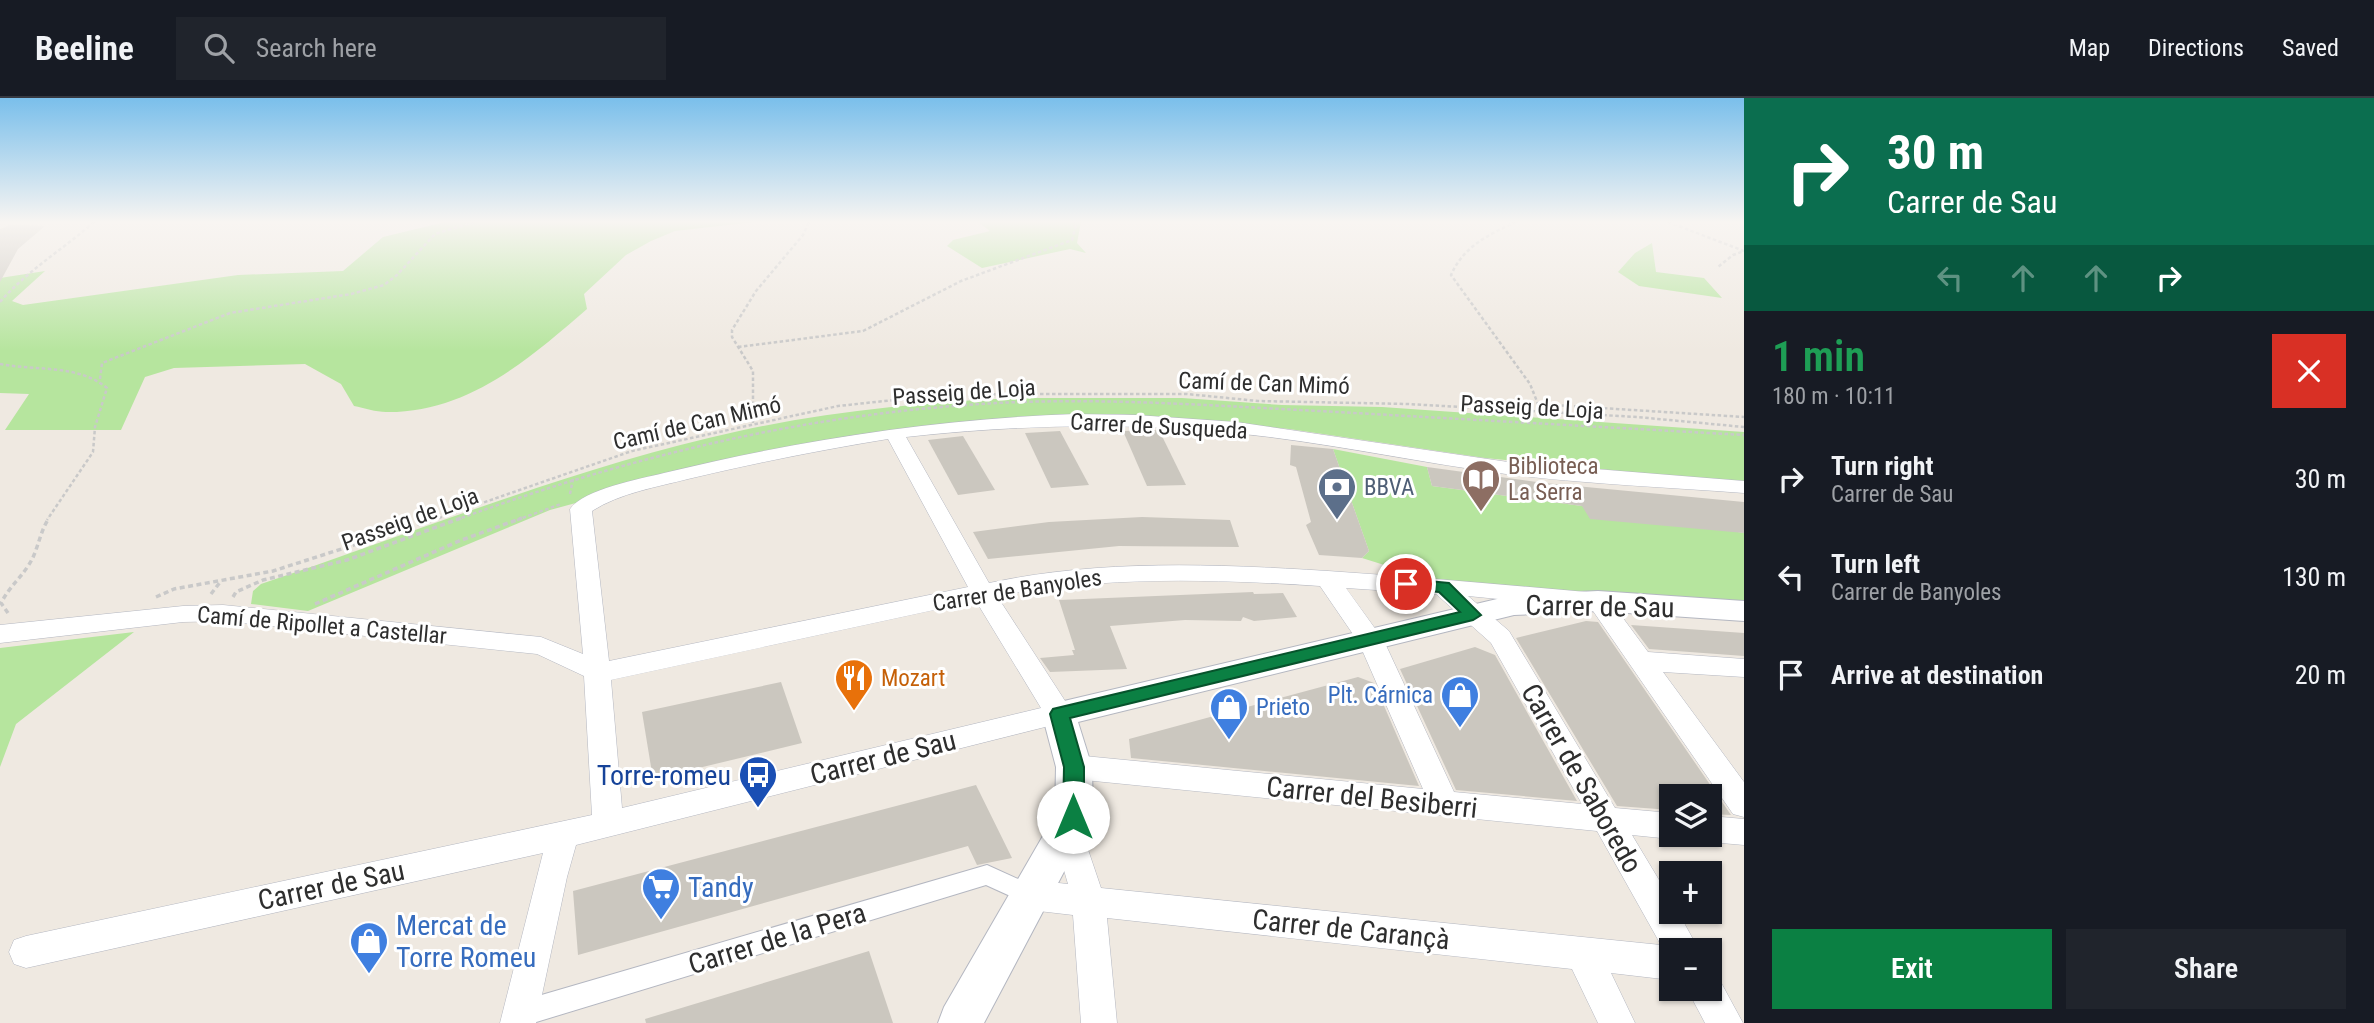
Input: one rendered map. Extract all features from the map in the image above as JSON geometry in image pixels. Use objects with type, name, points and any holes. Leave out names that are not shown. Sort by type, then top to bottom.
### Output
[{"type":"street","name":"Carrer de Susqueda","points":[[575,505],[732,463],[854,438],[974,425],[1082,420],[1195,424],[1297,434],[1507,468],[1744,487]]},
{"type":"street","points":[[895,434],[982,591],[1059,714],[1074,767],[1073,817],[960,1023]]},
{"type":"street","points":[[575,505],[597,671],[608,824]]},
{"type":"street","name":"Carrer de Banyoles","points":[[597,671],[617,670],[982,591],[1058,579],[1165,572],[1252,574],[1598,601]]},
{"type":"street","points":[[1328,580],[1371,641],[1445,804]]},
{"type":"street","points":[[1443,587],[1473,615]]},
{"type":"street","points":[[1598,601],[1744,804]]},
{"type":"street","name":"Carrer de Sau","points":[[26,952],[564,835],[1514,605],[1598,601],[1744,611]]},
{"type":"street","name":"Camí de Ripollet a Castellar","points":[[5,625],[223,613],[541,646],[597,671]]},
{"type":"street","name":"Carrer de Saboredo","points":[[1473,615],[1500,638],[1675,938]]},
{"type":"street","points":[[1642,661],[1743,669]]},
{"type":"street","name":"Carrer del Besiberri","points":[[1074,767],[1659,825]]},
{"type":"street","points":[[1067,829],[1089,901],[1099,1023]]},
{"type":"street","points":[[1722,830],[1744,832]]},
{"type":"street","points":[[519,1018],[551,877],[564,835]]},
{"type":"street","name":"Carrer de la Pera","points":[[519,1018],[987,875],[1030,895]]},
{"type":"street","name":"Carrer de Carançà","points":[[1030,895],[1659,962]]},
{"type":"street","points":[[1583,954],[1618,1023]]},
{"type":"street","points":[[1712,1001],[1724,1023]]},
{"type":"path","points":[[0,302],[22,277],[39,265]]},
{"type":"path","points":[[100,379],[102,363],[127,351],[230,313],[384,285],[406,265]]},
{"type":"path","points":[[753,422],[753,371],[732,337],[735,323],[756,291],[778,265]]},
{"type":"path","points":[[738,347],[863,331],[961,281],[1004,265]]},
{"type":"path","points":[[1455,265],[1451,275],[1530,384],[1538,404]]},
{"type":"path","points":[[0,364],[39,371],[87,374],[100,379],[107,388],[94,427],[93,452],[43,528],[29,565],[11,584],[1,603],[5,625]]},
{"type":"path","name":"Camí de Can Mimó","points":[[147,601],[174,589],[273,571],[381,538],[632,451],[753,422],[876,402],[1011,394],[1187,394],[1237,400],[1408,404],[1637,417],[1744,427]]},
{"type":"path","name":"Passeig de Loja","points":[[223,613],[236,593],[263,580],[347,560],[541,489],[702,444],[842,419],[977,404],[1040,401],[1151,402],[1744,435]]},
{"type":"path","points":[[1530,412],[1538,404]]},
{"type":"path","points":[[1538,404],[1629,412],[1663,411],[1744,417]]},
{"type":"path","points":[[315,604],[458,541],[575,505]]},
{"type":"green space","points":[[350,265],[615,265],[584,294],[587,309],[543,346],[495,380],[444,403],[416,410],[386,412],[354,406],[341,384],[305,364],[174,368],[145,377],[121,430],[5,430],[29,394],[0,393],[0,278],[45,271],[12,301],[23,305],[238,275],[343,271]]},
{"type":"green space","points":[[1624,265],[1655,265],[1656,272],[1704,278],[1722,298],[1639,286],[1618,272]]},
{"type":"green space","points":[[1017,398],[1182,398],[1282,405],[1382,407],[1744,432],[1744,483],[1485,458],[1289,429],[1187,419],[1117,414],[1023,417],[855,435],[752,455],[550,510],[308,611],[251,604],[253,591],[261,584],[557,481],[678,446],[774,424],[843,413]]},
{"type":"green space","points":[[1333,449],[1427,467],[1432,486],[1582,506],[1744,533],[1744,605],[1432,580],[1362,558],[1369,551]]},
{"type":"green space","points":[[134,632],[16,724],[0,767],[0,648]]},
{"type":"building","points":[[0,265],[9,265],[0,282]]},
{"type":"building","points":[[1159,430],[1186,485],[1147,486],[1123,431]]},
{"type":"building","points":[[1060,431],[1089,485],[1051,488],[1025,433]]},
{"type":"building","points":[[963,436],[995,490],[958,495],[928,440]]},
{"type":"building","points":[[1291,445],[1333,449],[1369,551],[1362,558],[1319,555],[1306,525],[1311,522],[1296,467],[1290,465]]},
{"type":"building","points":[[1427,467],[1544,483],[1744,502],[1744,533],[1590,519],[1582,506],[1432,486]]},
{"type":"building","points":[[1142,517],[1230,520],[1239,547],[1119,546],[988,559],[973,532],[1049,522]]},
{"type":"building","points":[[1283,593],[1297,617],[1254,621],[1243,617],[1241,621],[1185,620],[1110,626],[1127,669],[1050,672],[1040,658],[1074,655],[1072,650],[1075,650],[1059,600]]},
{"type":"building","points":[[1586,621],[1598,622],[1710,784],[1659,784],[1659,809],[1617,806],[1516,638]]},
{"type":"building","points":[[1631,625],[1744,633],[1744,656],[1649,649]]},
{"type":"building","points":[[1475,647],[1495,655],[1577,801],[1456,790],[1400,669]]},
{"type":"building","points":[[1358,677],[1374,683],[1419,786],[1131,758],[1129,739]]},
{"type":"building","points":[[781,682],[802,743],[653,779],[642,712]]},
{"type":"building","points":[[976,785],[1012,858],[977,865],[968,846],[578,955],[573,891]]},
{"type":"building","points":[[1722,802],[1731,815],[1722,815]]},
{"type":"building","points":[[869,951],[893,1023],[646,1023],[645,1019]]},
{"type":"place","name":"Biblioteca La Serra","points":[[1481,513]]},
{"type":"place","name":"BBVA","points":[[1337,521]]},
{"type":"place","name":"Mozart","points":[[854,712]]},
{"type":"place","name":"Plt. Cárnica","points":[[1460,729]]},
{"type":"place","name":"Prieto","points":[[1229,741]]},
{"type":"place","name":"Torre-romeu","points":[[758,809]]},
{"type":"place","name":"Tandy","points":[[661,921]]},
{"type":"place","name":"Mercat de Torre Romeu","points":[[369,975]]},
{"type":"route","points":[[1073,817],[1074,767],[1059,714],[1473,615],[1443,587],[1406,584]]}]
